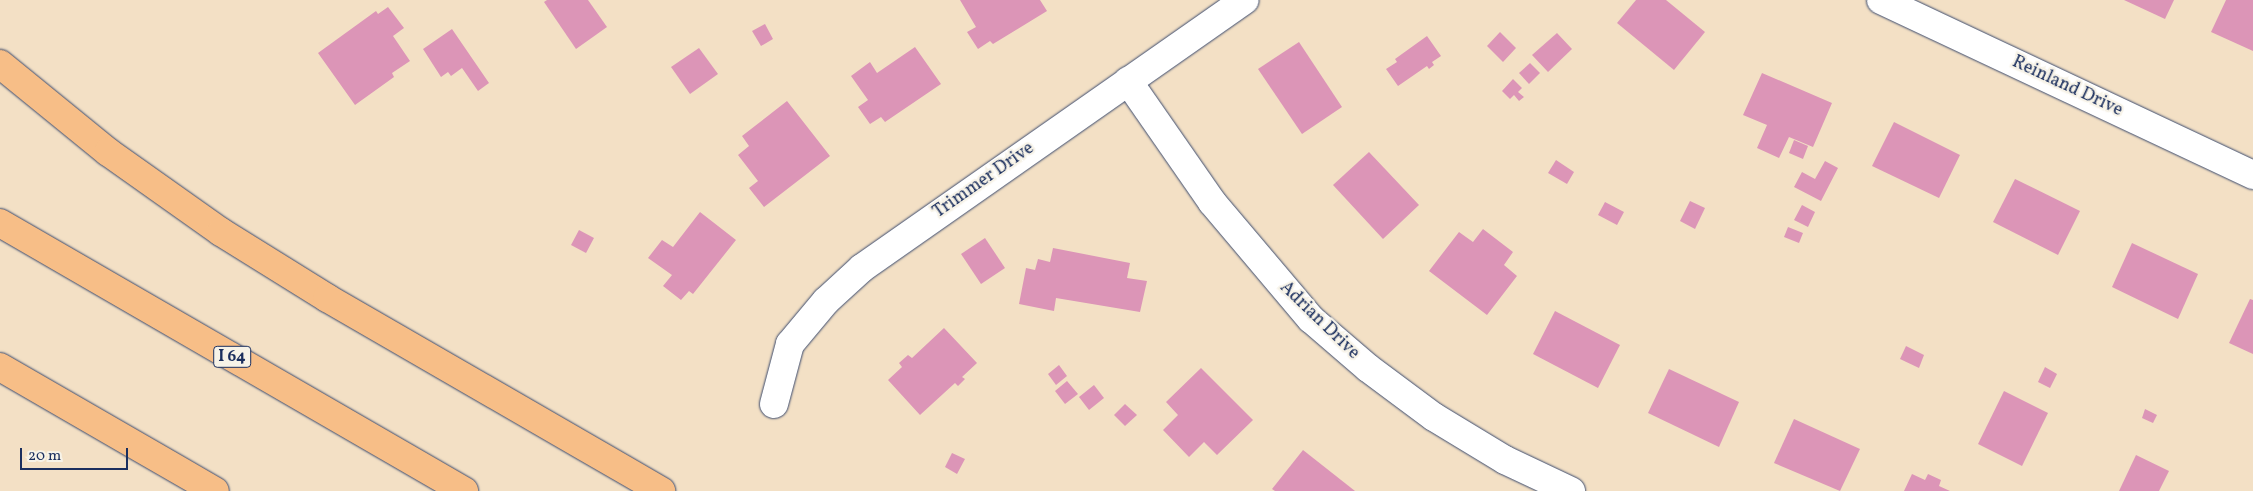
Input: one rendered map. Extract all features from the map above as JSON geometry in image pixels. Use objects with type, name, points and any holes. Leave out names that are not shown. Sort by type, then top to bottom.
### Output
[{"type":"highway","points":[[0,64],[108,152],[221,232],[327,298],[662,491]]},
{"type":"highway","name":"I 64","points":[[0,223],[464,491]]},
{"type":"highway","points":[[0,367],[215,491]]},
{"type":"street","name":"Trimmer Drive","points":[[774,404],[790,344],[826,301],[862,268],[1245,0]]},
{"type":"street","name":"Reinland Drive","points":[[1881,0],[2253,175]]},
{"type":"street","name":"Adrian Drive","points":[[1128,81],[1217,209],[1312,319],[1368,368],[1434,417],[1505,460],[1571,491]]},
{"type":"building","points":[[547,0],[588,0],[607,27],[576,49],[544,2]]},
{"type":"building","points":[[960,0],[1040,0],[1047,11],[993,44],[990,41],[978,49],[967,32],[976,27]]},
{"type":"building","points":[[1636,0],[1666,0],[1705,32],[1674,70],[1617,23]]},
{"type":"building","points":[[2124,0],[2174,0],[2165,19]]},
{"type":"building","points":[[2226,0],[2253,0],[2253,51],[2211,32]]},
{"type":"building","points":[[388,7],[404,28],[393,36],[410,61],[392,73],[394,77],[355,105],[318,53],[376,11],[378,14]]},
{"type":"building","points":[[765,24],[773,39],[761,46],[752,31]]},
{"type":"building","points":[[452,29],[489,83],[478,91],[462,68],[451,76],[448,72],[441,77],[423,49]]},
{"type":"building","points":[[1500,32],[1516,48],[1503,62],[1487,46]]},
{"type":"building","points":[[1557,33],[1572,49],[1548,72],[1532,55]]},
{"type":"building","points":[[1427,36],[1441,56],[1432,62],[1434,65],[1429,69],[1427,66],[1398,86],[1386,69],[1397,62],[1395,59]]},
{"type":"building","points":[[1299,42],[1342,107],[1302,134],[1258,69]]},
{"type":"building","points":[[915,47],[941,84],[885,122],[881,117],[870,124],[858,107],[868,100],[851,76],[870,62],[877,73]]},
{"type":"building","points":[[699,48],[718,74],[690,94],[671,67]]},
{"type":"building","points":[[1530,63],[1540,73],[1529,84],[1519,73]]},
{"type":"building","points":[[1762,73],[1832,103],[1813,147],[1789,137],[1779,158],[1757,148],[1767,125],[1743,115]]},
{"type":"building","points":[[1513,79],[1522,88],[1518,92],[1524,97],[1519,101],[1514,95],[1510,99],[1502,91]]},
{"type":"building","points":[[787,101],[830,156],[764,207],[749,188],[758,181],[738,155],[749,146],[742,136]]},
{"type":"building","points":[[1894,122],[1960,155],[1939,198],[1872,166]]},
{"type":"building","points":[[1794,140],[1808,146],[1803,159],[1789,153]]},
{"type":"building","points":[[1369,152],[1419,205],[1383,239],[1333,185]]},
{"type":"building","points":[[1556,160],[1574,172],[1567,184],[1548,173]]},
{"type":"building","points":[[1825,161],[1838,168],[1821,201],[1794,187],[1802,172],[1815,179]]},
{"type":"building","points":[[2015,179],[2080,211],[2058,255],[1993,222]]},
{"type":"building","points":[[1690,201],[1705,208],[1695,229],[1680,221]]},
{"type":"building","points":[[1605,202],[1624,212],[1617,225],[1598,215]]},
{"type":"building","points":[[1802,205],[1815,212],[1808,227],[1794,220]]},
{"type":"building","points":[[700,212],[736,240],[693,294],[689,291],[681,300],[663,286],[672,275],[648,258],[662,240],[673,247]]},
{"type":"building","points":[[1788,227],[1803,233],[1799,243],[1784,237]]},
{"type":"building","points":[[1483,229],[1513,252],[1504,265],[1517,276],[1487,315],[1429,271],[1459,232],[1473,242]]},
{"type":"building","points":[[579,230],[594,238],[586,253],[571,245]]},
{"type":"building","points":[[985,238],[1005,268],[981,284],[961,254]]},
{"type":"building","points":[[2132,243],[2198,274],[2178,319],[2112,287]]},
{"type":"building","points":[[1053,248],[1130,263],[1127,278],[1147,281],[1140,312],[1056,298],[1054,311],[1019,304],[1026,268],[1035,270],[1038,259],[1050,262]]},
{"type":"building","points":[[2250,299],[2253,300],[2253,354],[2229,343]]},
{"type":"building","points":[[1555,311],[1620,345],[1598,388],[1533,354]]},
{"type":"building","points":[[944,328],[977,363],[962,377],[965,379],[958,386],[955,383],[920,415],[888,380],[902,367],[899,363],[908,355],[912,358]]},
{"type":"building","points":[[1906,346],[1924,355],[1919,368],[1900,359]]},
{"type":"building","points":[[1059,365],[1067,376],[1056,385],[1048,374]]},
{"type":"building","points":[[2045,367],[2057,374],[2050,388],[2038,382]]},
{"type":"building","points":[[1201,368],[1253,420],[1217,455],[1204,442],[1189,457],[1163,430],[1178,415],[1166,402]]},
{"type":"building","points":[[1669,369],[1739,402],[1719,447],[1648,413]]},
{"type":"building","points":[[1067,381],[1078,394],[1065,404],[1055,391]]},
{"type":"building","points":[[1094,385],[1104,398],[1089,410],[1079,397]]},
{"type":"building","points":[[2004,391],[2048,413],[2022,466],[1978,444]]},
{"type":"building","points":[[1125,404],[1137,415],[1125,426],[1114,415]]},
{"type":"building","points":[[2145,409],[2157,415],[2153,423],[2142,418]]},
{"type":"building","points":[[1794,419],[1860,449],[1840,491],[1774,463]]},
{"type":"building","points":[[1303,450],[1355,491],[1275,491],[1272,489]]},
{"type":"building","points":[[952,453],[965,459],[957,474],[945,467]]},
{"type":"building","points":[[2136,455],[2169,471],[2159,491],[2119,491]]},
{"type":"building","points":[[1912,474],[1925,480],[1928,474],[1941,480],[1939,486],[1950,491],[1904,491]]}]
